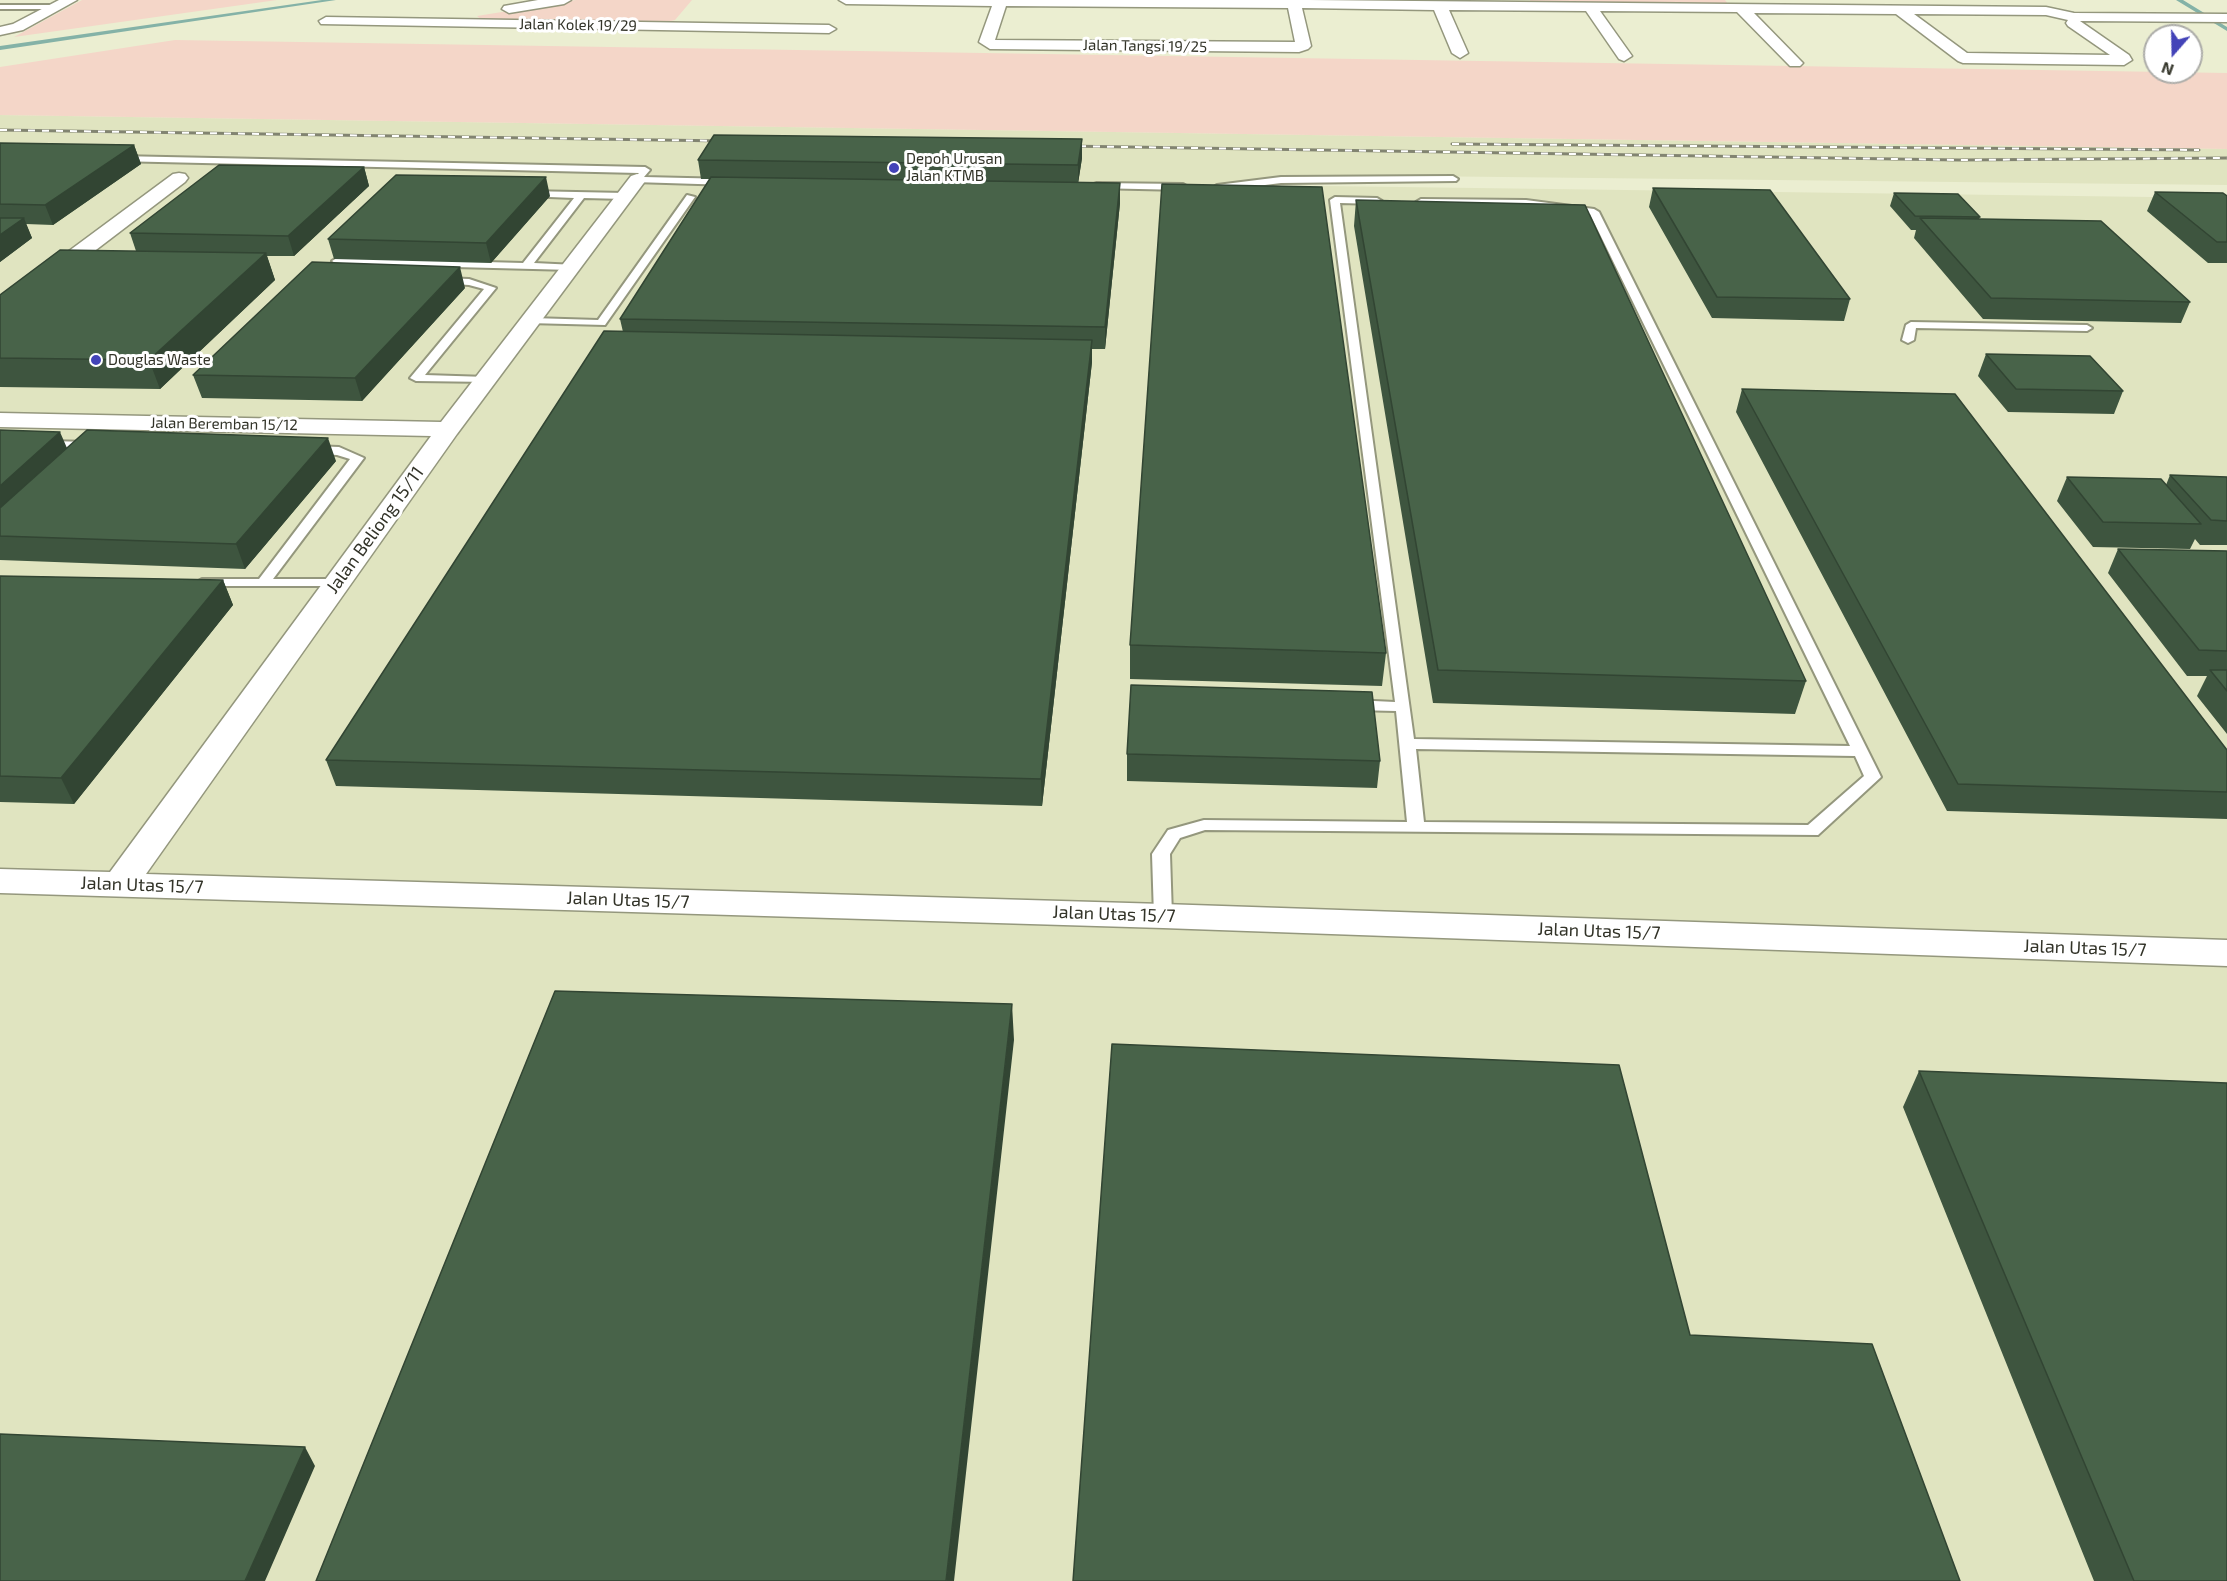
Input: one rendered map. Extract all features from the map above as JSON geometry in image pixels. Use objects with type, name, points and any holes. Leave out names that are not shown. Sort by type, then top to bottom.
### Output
[{"type":"street","points":[[0,31],[18,27],[70,0]]},
{"type":"street","points":[[422,23],[564,0]]},
{"type":"street","points":[[2032,0],[2046,11]]},
{"type":"street","name":"Jalan Kolek 19/29","points":[[326,21],[678,27],[839,12],[1000,2],[1121,1],[1440,6],[1508,3],[1591,8],[1749,6],[1901,11],[2046,11],[2074,17],[2225,17]]},
{"type":"street","name":"Jalan Tangsi 19/25","points":[[1000,2],[987,42],[990,44],[1299,47],[1303,46],[1294,4]]},
{"type":"street","points":[[2225,17],[2217,8],[2219,4],[2227,4]]},
{"type":"street","points":[[1440,6],[1460,53]]},
{"type":"street","points":[[1749,6],[1795,63]]},
{"type":"street","points":[[1591,8],[1624,56]]},
{"type":"street","points":[[678,27],[693,9]]},
{"type":"street","points":[[1901,11],[1958,57],[2124,60],[2073,23]]},
{"type":"street","points":[[819,46],[839,12]]},
{"type":"street","points":[[0,312],[179,178]]},
{"type":"street","name":"Jalan Beliong 15/11","points":[[119,885],[448,429],[632,188]]},
{"type":"street","name":"Jalan Beremban 15/12","points":[[0,420],[448,429]]},
{"type":"street","name":"Jalan Utas 15/7","points":[[0,881],[1163,916],[2227,953]]},
{"type":"lane","points":[[0,15],[29,0]]},
{"type":"lane","points":[[0,7],[56,7]]},
{"type":"lane","points":[[107,159],[645,170],[632,188]]},
{"type":"lane","points":[[1211,188],[1281,180],[1453,179]]},
{"type":"lane","points":[[512,193],[580,195],[632,188],[745,182]]},
{"type":"lane","points":[[1092,186],[1199,188]]},
{"type":"lane","points":[[526,266],[580,195]]},
{"type":"lane","points":[[532,321],[601,323],[690,197]]},
{"type":"lane","points":[[1163,916],[1161,854],[1174,834],[1204,825],[1812,831],[1873,777],[1594,213],[1526,203],[1335,200],[1403,707],[1416,827]]},
{"type":"lane","points":[[337,261],[572,267]]},
{"type":"lane","points":[[433,281],[469,282],[491,288],[416,378],[487,380]]},
{"type":"lane","points":[[1908,340],[1911,326],[2087,328]]},
{"type":"lane","points":[[0,444],[97,446],[75,461]]},
{"type":"lane","points":[[263,583],[358,458],[339,451],[292,450]]},
{"type":"lane","points":[[191,582],[336,583]]},
{"type":"lane","points":[[1333,704],[1403,707]]},
{"type":"lane","points":[[1407,744],[1859,751]]},
{"type":"shaded area","points":[[82,0],[277,0],[14,37]]},
{"type":"shaded area","points":[[576,0],[692,0],[675,20],[659,24],[482,20],[477,16]]},
{"type":"shaded area","points":[[1530,0],[1725,0],[1729,5],[1531,3]]},
{"type":"shaded area","points":[[175,40],[2143,72],[2143,84],[2203,84],[2203,73],[2227,73],[2227,149],[0,115],[0,67]]},
{"type":"shaded area","points":[[0,115],[2227,149],[2227,185],[1322,175],[1274,177],[1250,185],[2227,198],[2227,1581],[0,1581]]},
{"type":"building","points":[[714,135],[1082,139],[1078,165],[698,160]]},
{"type":"building","points":[[0,143],[134,145],[45,205],[0,204]]},
{"type":"building","points":[[219,165],[364,167],[288,236],[130,233]]},
{"type":"building","points":[[396,175],[546,177],[486,243],[328,239]]},
{"type":"building","points":[[711,177],[1120,183],[1105,327],[620,319]]},
{"type":"building","points":[[1162,184],[1322,187],[1386,653],[1130,645]]},
{"type":"building","points":[[1653,188],[1770,190],[1850,299],[1717,297]]},
{"type":"building","points":[[2155,192],[2223,193],[2227,196],[2227,242],[2217,242]]},
{"type":"building","points":[[1894,193],[1958,194],[1980,217],[1915,216]]},
{"type":"building","points":[[1356,200],[1585,205],[1806,681],[1438,670]]},
{"type":"building","points":[[0,218],[24,218],[0,235]]},
{"type":"building","points":[[1920,218],[2101,221],[2190,302],[1991,298]]},
{"type":"building","name":"Douglas Waste","points":[[60,250],[266,253],[149,360],[0,358],[0,295]]},
{"type":"building","points":[[312,262],[460,267],[355,378],[193,375]]},
{"type":"building","points":[[604,331],[1092,340],[1041,779],[326,760]]},
{"type":"building","points":[[1986,354],[2090,356],[2123,391],[2016,389]]},
{"type":"building","points":[[1742,389],[1955,394],[2227,750],[2227,792],[1958,784]]},
{"type":"building","points":[[0,430],[60,432],[0,486]]},
{"type":"building","points":[[87,430],[328,438],[236,544],[0,536],[0,508]]},
{"type":"building","points":[[2170,475],[2227,477],[2227,521],[2211,520]]},
{"type":"building","points":[[2067,477],[2161,479],[2201,524],[2103,522]]},
{"type":"building","points":[[2118,549],[2227,551],[2227,651],[2199,650]]},
{"type":"building","points":[[0,576],[223,580],[61,778],[0,776]]},
{"type":"building","points":[[2210,670],[2227,670],[2227,691]]},
{"type":"building","points":[[1131,685],[1372,692],[1380,761],[1127,754]]},
{"type":"building","points":[[555,991],[1012,1004],[946,1581],[316,1581]]},
{"type":"building","points":[[1112,1044],[1619,1065],[1690,1335],[1872,1344],[1960,1581],[1073,1581]]},
{"type":"building","points":[[1919,1071],[2227,1083],[2227,1581],[2134,1581]]},
{"type":"building","points":[[0,1434],[305,1447],[245,1581],[0,1581]]},
{"type":"waterway","points":[[0,48],[333,0]]},
{"type":"waterway","points":[[2179,0],[2227,29]]},
{"type":"railway","points":[[0,130],[726,141]]},
{"type":"railway","points":[[1452,144],[2199,150]]},
{"type":"railway","points":[[1065,146],[1959,160],[2227,158]]},
{"type":"place","name":"Depoh Urusan Jalan KTMB","points":[[894,168]]},
{"type":"place","name":"Douglas Waste","points":[[96,360]]}]
